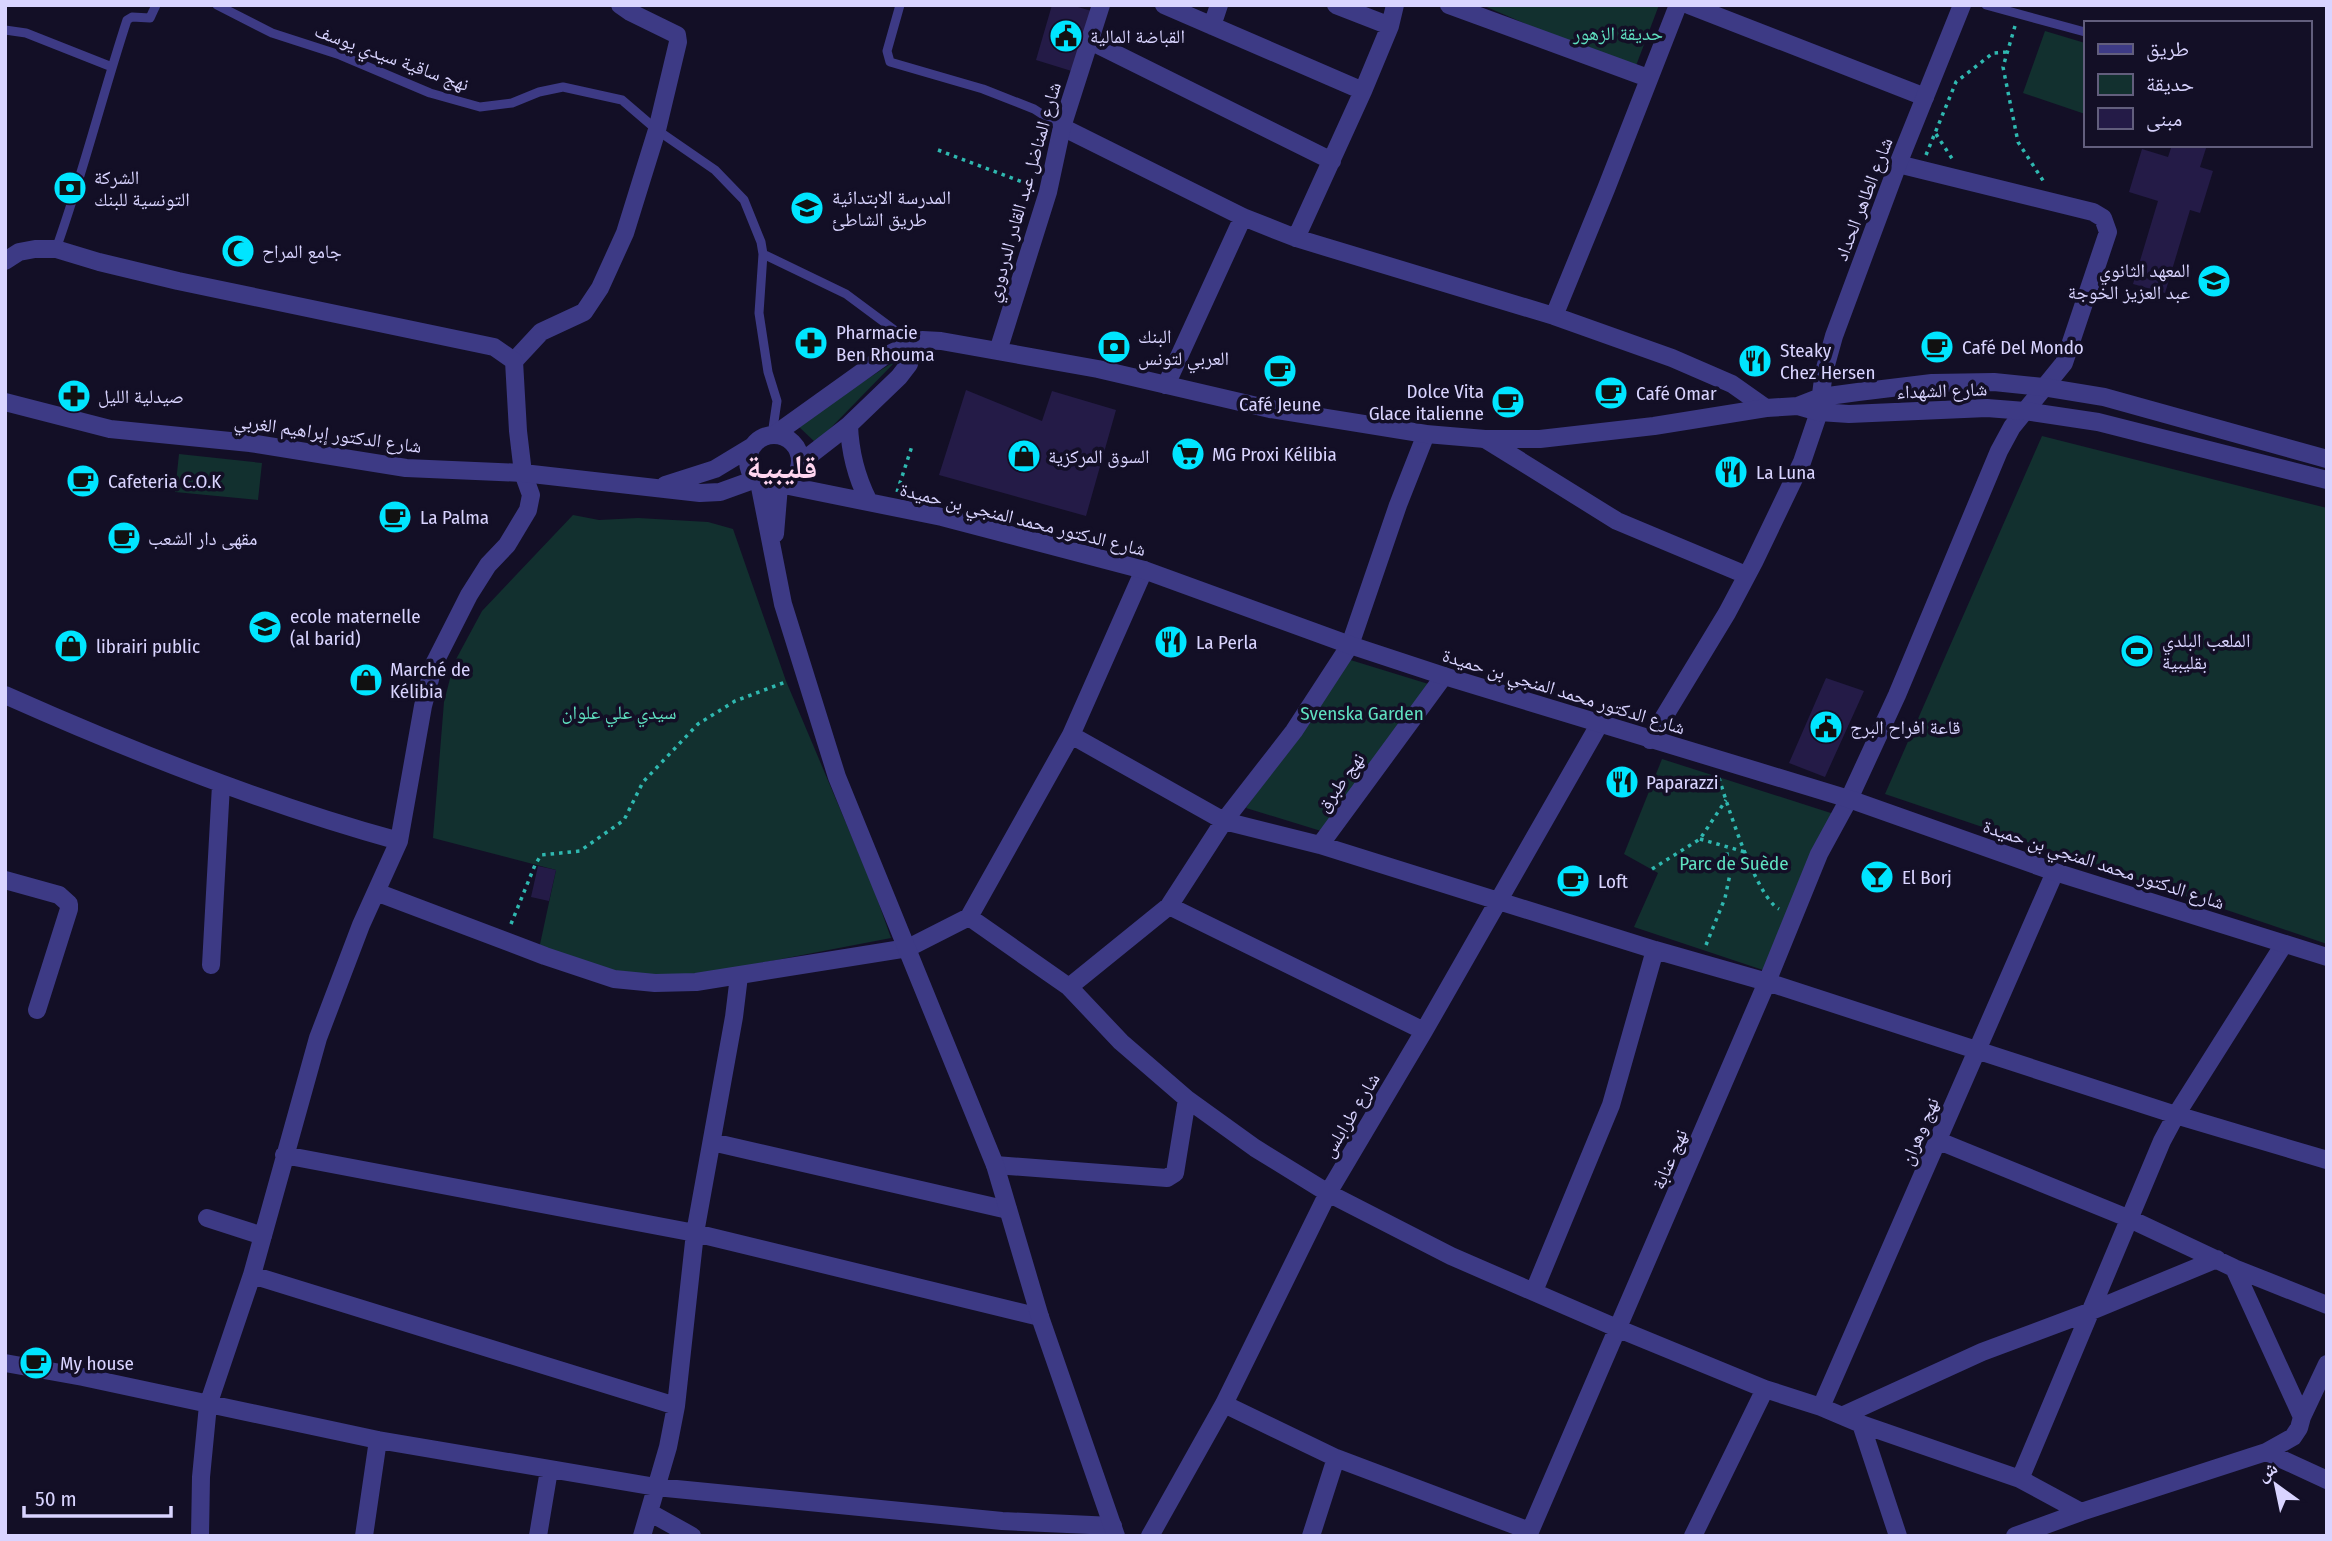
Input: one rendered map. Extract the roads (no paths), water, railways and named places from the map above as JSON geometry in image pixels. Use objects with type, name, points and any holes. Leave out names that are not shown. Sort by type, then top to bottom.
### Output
[{"type":"street","points":[[200,1536],[201,1477],[208,1405],[252,1275],[318,1038],[361,925],[399,842],[422,706],[434,664],[469,594],[488,565],[507,545],[528,510],[531,495],[523,473],[517,431],[514,361],[549,327],[584,312],[600,288],[625,233],[657,130],[678,42],[677,35],[620,5]]},
{"type":"street","name":"شارع المناضل عبد القادر الدردوري","points":[[998,351],[1048,192],[1062,127],[1101,5]]},
{"type":"street","points":[[1164,5],[1363,91]]},
{"type":"street","points":[[1212,26],[1219,5]]},
{"type":"street","points":[[1336,5],[1390,26]]},
{"type":"street","points":[[1296,238],[1363,91],[1390,26],[1395,5]]},
{"type":"street","points":[[1449,5],[1648,79]]},
{"type":"street","points":[[1554,316],[1678,5]]},
{"type":"street","points":[[1689,5],[1925,97]]},
{"type":"street","name":"شارع الطاهر الحداد","points":[[1650,740],[1727,613],[1802,462],[1820,405],[1824,372],[1834,336],[1898,164],[1962,5]]},
{"type":"street","points":[[1090,41],[1332,162]]},
{"type":"street","points":[[1062,127],[1243,217],[1296,238],[1554,316],[1700,368],[1732,384],[1766,408]]},
{"type":"street","name":"نهج عنابة","points":[[1529,1533],[1767,982],[1793,913],[1897,695],[1999,451],[2012,427],[2064,363],[2108,232],[2103,218],[2093,212],[1898,164]]},
{"type":"street","points":[[1166,385],[1243,217]]},
{"type":"street","points":[[5,261],[19,252],[56,249],[178,281],[494,347],[514,361]]},
{"type":"street","name":"شارع الشهداء","points":[[912,343],[922,340],[938,341],[998,351],[1098,369],[1270,409],[1426,434],[1485,439],[1540,439],[1654,426],[1766,408],[1820,405],[1933,383],[1994,382],[2104,397],[2327,459]]},
{"type":"street","points":[[758,480],[769,486],[782,486],[794,478],[800,463],[849,425],[905,371],[912,343]]},
{"type":"street","points":[[648,488],[715,469],[761,439],[773,435],[883,357],[912,343]]},
{"type":"street","name":"شارع الدكتور إبراهيم الغربي","points":[[5,402],[110,429],[250,443],[406,468],[523,473],[701,493],[720,492],[758,480]]},
{"type":"street","name":"شارع الشهداء","points":[[1820,405],[1850,414],[1987,408],[2025,411],[2098,422],[2327,480]]},
{"type":"street","points":[[849,425],[852,456],[868,500]]},
{"type":"street","points":[[1069,987],[1169,906],[1224,821],[1294,732],[1350,645],[1389,529],[1426,434]]},
{"type":"street","points":[[773,435],[783,436],[796,446],[800,463]]},
{"type":"street","points":[[1485,439],[1617,521],[1746,575]]},
{"type":"street","points":[[5,1363],[378,1440],[656,1487],[1001,1528],[1115,1531],[1040,1317],[995,1165],[837,778],[783,604],[758,480],[749,467],[748,460],[753,446]]},
{"type":"street","points":[[774,552],[782,486]]},
{"type":"street","name":"شارع الدكتور محمد المنجي بن حميدة","points":[[782,486],[868,500],[1144,570],[1444,676],[1849,799],[2055,872],[2327,957]]},
{"type":"street","points":[[376,892],[614,979],[656,983],[696,982],[908,948],[969,917],[1071,735],[1144,570]]},
{"type":"street","name":"نهج طبرق","points":[[1320,845],[1444,676]]},
{"type":"street","points":[[5,695],[107,740],[221,785],[399,842]]},
{"type":"street","name":"شارع طرابلس","points":[[1150,1536],[1224,1404],[1328,1192],[1424,1031],[1600,723]]},
{"type":"street","points":[[1071,735],[1224,821],[1320,845],[1655,950],[1767,982],[2176,1115],[2327,1160]]},
{"type":"street","points":[[211,965],[221,785]]},
{"type":"street","name":"نهج وهران","points":[[1821,1406],[2055,872]]},
{"type":"street","points":[[5,880],[60,895],[69,904],[37,1010]]},
{"type":"street","points":[[1169,906],[1424,1031]]},
{"type":"street","points":[[969,917],[1069,987],[1121,1042],[1187,1099],[1255,1148],[1328,1192],[1451,1256],[1619,1329],[1765,1389],[1821,1406],[1861,1424],[2020,1479],[2081,1512]]},
{"type":"street","points":[[2020,1479],[2088,1312],[2130,1219],[2149,1167],[2176,1115],[2284,944]]},
{"type":"street","points":[[1534,1291],[1611,1105],[1655,950]]},
{"type":"street","points":[[642,1536],[677,1406],[695,1233],[739,976]]},
{"type":"street","points":[[995,1165],[1167,1178],[1175,1173],[1187,1099]]},
{"type":"street","points":[[1939,1141],[2130,1219],[2234,1268],[2327,1305]]},
{"type":"street","points":[[712,1142],[1008,1210]]},
{"type":"street","points":[[284,1155],[695,1233],[1040,1317]]},
{"type":"street","points":[[207,1218],[263,1236]]},
{"type":"street","points":[[1844,1415],[1982,1352],[2217,1259]]},
{"type":"street","points":[[2234,1268],[2302,1417]]},
{"type":"street","points":[[252,1275],[677,1406]]},
{"type":"street","points":[[2015,1536],[2266,1452],[2293,1437],[2327,1364]]},
{"type":"street","points":[[1693,1536],[1765,1389]]},
{"type":"street","points":[[1224,1404],[1336,1458],[1529,1533]]},
{"type":"street","points":[[1861,1424],[1898,1536]]},
{"type":"street","points":[[364,1536],[378,1440]]},
{"type":"street","points":[[2266,1452],[2327,1480]]},
{"type":"street","points":[[1311,1536],[1336,1458]]},
{"type":"street","points":[[538,1536],[549,1470]]},
{"type":"street","points":[[649,1512],[692,1536]]},
{"type":"lane","points":[[56,249],[72,205],[127,20],[132,17],[150,18],[156,5]]},
{"type":"lane","name":"نهج ساقية سيدي يوسف","points":[[217,5],[272,33],[340,55],[430,93],[480,107],[512,103],[538,92],[563,87],[622,100],[657,130],[715,170],[744,200],[764,254],[759,313],[768,372],[777,401],[773,435]]},
{"type":"lane","points":[[900,5],[887,51],[890,62],[983,89],[1034,109],[1062,127]]},
{"type":"lane","points":[[1986,5],[2084,32]]},
{"type":"lane","points":[[5,30],[26,33],[112,67]]},
{"type":"lane","points":[[764,254],[846,294],[912,343]]},
{"type":"place","name":"القباضة المالية","points":[[1066,36]]},
{"type":"place","name":"الشركة التونسية للبنك","points":[[70,188]]},
{"type":"place","name":"المدرسة الابتدائية طريق الشاطئ","points":[[807,208]]},
{"type":"place","name":"جامع المراح","points":[[238,251]]},
{"type":"place","name":"المعهد الثانوي عبد العزيز الخوجة","points":[[2214,281]]},
{"type":"place","name":"Pharmacie Ben Rhouma","points":[[811,343]]},
{"type":"place","name":"البنك العربي لتونس","points":[[1114,347]]},
{"type":"place","name":"Café Del Mondo","points":[[1937,347]]},
{"type":"place","name":"Steaky Chez Hersen","points":[[1755,361]]},
{"type":"place","name":"Café Jeune","points":[[1280,371]]},
{"type":"place","name":"Café Omar","points":[[1611,393]]},
{"type":"place","name":"صيدلية الليل","points":[[74,396]]},
{"type":"place","name":"Dolce Vita Glace italienne","points":[[1508,402]]},
{"type":"place","name":"MG Proxi Kélibia","points":[[1188,454]]},
{"type":"place","name":"السوق المركزية","points":[[1024,456]]},
{"type":"place","name":"La Luna","points":[[1731,472]]},
{"type":"place","name":"Cafeteria C.O.K","points":[[83,481]]},
{"type":"place","name":"La Palma","points":[[395,517]]},
{"type":"place","name":"مقهى دار الشعب","points":[[124,538]]},
{"type":"place","name":"ecole maternelle (al barid)","points":[[265,627]]},
{"type":"place","name":"La Perla","points":[[1171,642]]},
{"type":"place","name":"librairi public","points":[[71,646]]},
{"type":"place","name":"الملعب البلدي بقليبية","points":[[2137,651]]},
{"type":"place","name":"Marché de Kélibia","points":[[366,680]]},
{"type":"place","name":"قاعة افراح البرج","points":[[1826,727]]},
{"type":"place","name":"Paparazzi","points":[[1622,782]]},
{"type":"place","name":"El Borj","points":[[1877,877]]},
{"type":"place","name":"Loft","points":[[1573,881]]},
{"type":"place","name":"My house","points":[[36,1363]]},
{"type":"district","name":"قليبية","points":[[782,466]]},
{"type":"park label","name":"حديقة الزهور","points":[[1618,33]]},
{"type":"park label","name":"سيدي علي علوان","points":[[619,712]]},
{"type":"park label","name":"Svenska Garden","points":[[1362,713]]},
{"type":"park label","name":"Parc de Suède","points":[[1734,863]]}]
